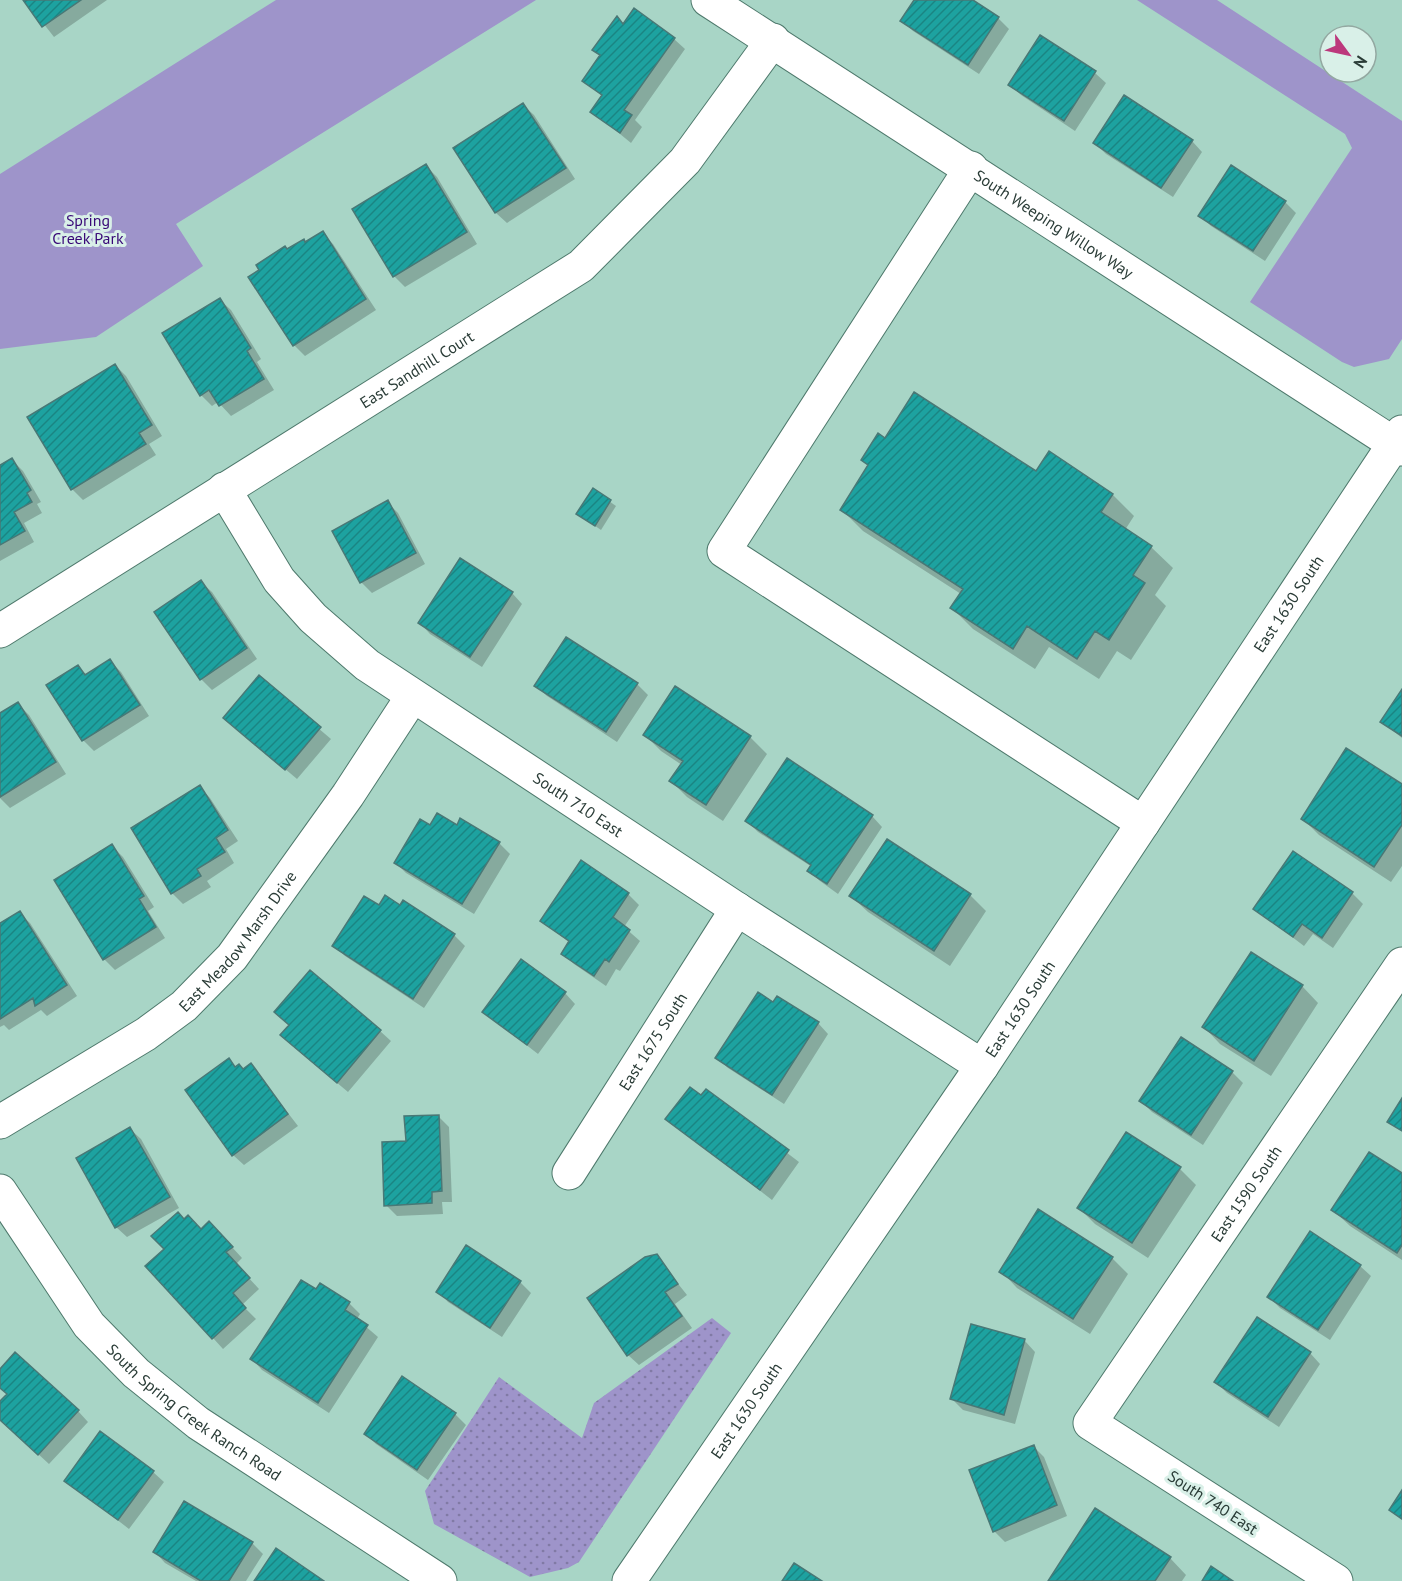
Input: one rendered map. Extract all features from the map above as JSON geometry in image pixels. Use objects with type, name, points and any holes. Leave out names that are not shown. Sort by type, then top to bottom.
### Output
[{"type":"street","name":"South Weeping Willow Way","points":[[708,0],[1399,442]]},
{"type":"street","name":"East Sandhill Court","points":[[0,631],[582,266],[685,161],[773,40]]},
{"type":"street","points":[[971,168],[724,551],[1143,823]]},
{"type":"street","name":"East 1630 South","points":[[629,1581],[982,1066],[1399,442]]},
{"type":"street","name":"South 710 East","points":[[224,489],[286,588],[313,618],[366,665],[737,909],[982,1066]]},
{"type":"street","name":"East Meadow Marsh Drive","points":[[0,1122],[146,1034],[184,1006],[232,957],[341,805],[412,697]]},
{"type":"street","name":"East 1675 South","points":[[569,1173],[737,909]]},
{"type":"street","name":"East 1590 South","points":[[1090,1423],[1402,964]]},
{"type":"street","name":"South Spring Creek Ranch Road","points":[[0,1191],[89,1325],[136,1373],[198,1423],[440,1581]]},
{"type":"street","name":"South 740 East","points":[[1090,1423],[1336,1581]]},
{"type":"green space","name":"Spring Creek Park","points":[[276,0],[536,0],[176,224],[203,266],[96,337],[0,349],[0,174]]},
{"type":"green space","points":[[1137,0],[1217,0],[1318,66],[1318,84],[1345,84],[1402,121],[1402,339],[1389,359],[1354,367],[1342,362],[1250,302],[1352,148],[1345,134]]},
{"type":"green space","points":[[712,1318],[731,1333],[579,1562],[568,1568],[530,1577],[434,1524],[425,1491],[499,1377],[582,1438],[594,1403]]},
{"type":"building","points":[[23,0],[81,0],[42,27]]},
{"type":"building","points":[[914,0],[973,0],[999,17],[968,65],[900,21]]},
{"type":"building","points":[[634,8],[675,38],[624,110],[632,115],[620,133],[590,112],[602,95],[582,81],[600,55],[592,50],[617,16],[623,24]]},
{"type":"building","points":[[1040,35],[1096,71],[1064,121],[1008,85]]},
{"type":"building","points":[[1124,95],[1193,140],[1161,188],[1093,143]]},
{"type":"building","points":[[523,103],[566,168],[495,213],[453,148]]},
{"type":"building","points":[[426,164],[467,232],[393,277],[352,209]]},
{"type":"building","points":[[1231,165],[1286,201],[1253,251],[1198,216]]},
{"type":"building","points":[[323,231],[366,299],[293,346],[248,277],[259,270],[256,265],[285,246],[287,249],[304,239],[305,242]]},
{"type":"building","points":[[220,298],[251,348],[247,351],[264,379],[219,406],[209,390],[200,396],[162,333]]},
{"type":"building","points":[[115,364],[152,425],[139,433],[146,444],[71,490],[27,417]]},
{"type":"building","points":[[914,392],[1036,471],[1049,451],[1113,494],[1101,512],[1152,546],[1133,575],[1145,583],[1109,640],[1095,631],[1077,659],[1027,626],[1013,649],[950,608],[963,589],[840,510],[868,465],[861,460],[878,433],[885,438]]},
{"type":"building","points":[[12,458],[31,490],[27,493],[32,502],[14,512],[25,531],[0,545],[0,465]]},
{"type":"building","points":[[593,488],[611,500],[595,526],[576,514]]},
{"type":"building","points":[[388,500],[416,553],[360,583],[332,531]]},
{"type":"building","points":[[460,558],[513,592],[470,657],[418,623]]},
{"type":"building","points":[[201,580],[247,648],[200,680],[154,612]]},
{"type":"building","points":[[566,637],[638,683],[606,732],[534,686]]},
{"type":"building","points":[[110,659],[140,705],[82,741],[46,685],[78,665],[85,675]]},
{"type":"building","points":[[259,675],[321,727],[285,770],[223,718]]},
{"type":"building","points":[[675,686],[751,736],[706,805],[669,781],[683,761],[643,735]]},
{"type":"building","points":[[1402,689],[1402,736],[1380,722]]},
{"type":"building","points":[[18,702],[56,762],[0,797],[0,713]]},
{"type":"building","points":[[1346,748],[1402,784],[1402,825],[1374,867],[1301,819]]},
{"type":"building","points":[[787,758],[873,815],[827,884],[807,871],[811,865],[745,821]]},
{"type":"building","points":[[200,785],[228,830],[216,838],[225,852],[197,869],[201,876],[171,894],[131,828]]},
{"type":"building","points":[[437,813],[457,825],[460,818],[500,842],[462,904],[394,863],[420,819],[430,825]]},
{"type":"building","points":[[887,839],[971,894],[934,951],[849,896]]},
{"type":"building","points":[[112,844],[144,896],[139,899],[156,927],[103,960],[54,880]]},
{"type":"building","points":[[1293,851],[1353,892],[1322,938],[1302,924],[1293,937],[1253,909]]},
{"type":"building","points":[[581,860],[629,893],[613,917],[630,930],[609,962],[605,959],[594,976],[561,954],[569,941],[540,921]]},
{"type":"building","points":[[385,895],[400,905],[403,900],[455,934],[413,999],[332,946],[364,896],[379,905]]},
{"type":"building","points":[[20,911],[67,985],[35,1006],[33,998],[0,1019],[0,923]]},
{"type":"building","points":[[1251,952],[1303,985],[1254,1061],[1202,1027]]},
{"type":"building","points":[[521,959],[566,992],[527,1045],[482,1012]]},
{"type":"building","points":[[310,970],[381,1030],[337,1083],[280,1035],[289,1025],[274,1012]]},
{"type":"building","points":[[758,992],[773,1002],[777,996],[819,1022],[772,1095],[715,1058]]},
{"type":"building","points":[[1181,1037],[1233,1071],[1191,1135],[1139,1101]]},
{"type":"building","points":[[229,1058],[235,1067],[239,1064],[243,1069],[251,1063],[288,1114],[232,1156],[185,1090]]},
{"type":"building","points":[[690,1087],[701,1095],[706,1089],[789,1150],[760,1190],[665,1119]]},
{"type":"building","points":[[1402,1098],[1402,1131],[1387,1122]]},
{"type":"building","points":[[439,1115],[442,1191],[432,1192],[432,1203],[384,1206],[382,1142],[406,1141],[404,1116]]},
{"type":"building","points":[[130,1127],[170,1197],[115,1228],[76,1158]]},
{"type":"building","points":[[1126,1132],[1181,1167],[1132,1243],[1077,1208]]},
{"type":"building","points":[[1369,1152],[1402,1173],[1402,1245],[1397,1253],[1331,1210]]},
{"type":"building","points":[[1038,1209],[1113,1257],[1073,1319],[999,1272]]},
{"type":"building","points":[[178,1212],[184,1219],[188,1215],[201,1229],[209,1221],[233,1247],[226,1252],[250,1278],[233,1293],[246,1308],[212,1339],[145,1266],[164,1249],[151,1236]]},
{"type":"building","points":[[1310,1231],[1361,1265],[1318,1330],[1267,1297]]},
{"type":"building","points":[[466,1245],[521,1281],[490,1328],[436,1292]]},
{"type":"building","points":[[657,1254],[678,1284],[665,1292],[682,1316],[627,1356],[587,1298],[645,1257]]},
{"type":"building","points":[[301,1280],[316,1289],[320,1283],[350,1302],[345,1310],[368,1325],[318,1403],[250,1359]]},
{"type":"building","points":[[1257,1317],[1311,1352],[1268,1417],[1214,1382]]},
{"type":"building","points":[[971,1324],[1025,1339],[1004,1415],[950,1399]]},
{"type":"building","points":[[15,1352],[79,1410],[38,1455],[0,1420],[0,1401],[7,1394],[0,1388],[0,1369]]},
{"type":"building","points":[[402,1376],[456,1413],[417,1470],[364,1434]]},
{"type":"building","points":[[100,1431],[154,1471],[118,1520],[64,1481]]},
{"type":"building","points":[[1034,1445],[1057,1505],[993,1532],[969,1470]]},
{"type":"building","points":[[1402,1490],[1402,1519],[1389,1510]]},
{"type":"building","points":[[184,1501],[253,1542],[229,1581],[201,1581],[153,1552]]},
{"type":"building","points":[[1095,1508],[1171,1557],[1155,1581],[1048,1581]]},
{"type":"building","points":[[276,1548],[324,1581],[254,1581]]},
{"type":"building","points":[[794,1563],[822,1581],[782,1581]]},
{"type":"building","points":[[1211,1566],[1233,1581],[1202,1581]]}]
